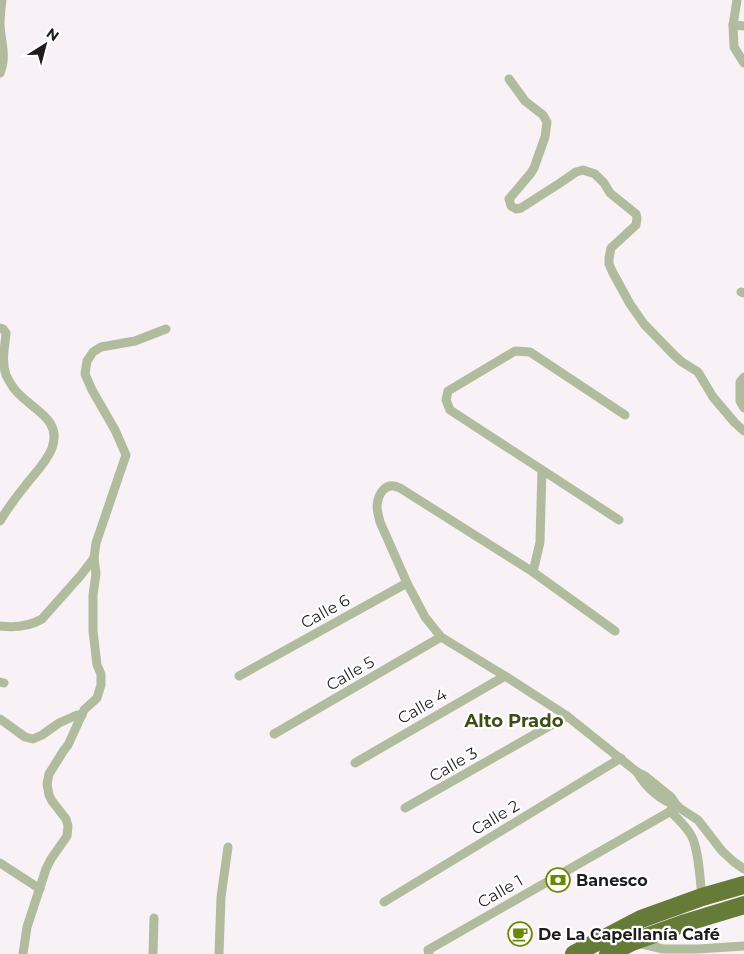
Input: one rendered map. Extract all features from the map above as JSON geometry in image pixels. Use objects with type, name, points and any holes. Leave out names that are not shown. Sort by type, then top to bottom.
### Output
[{"type":"highway","points":[[574,954],[641,919],[702,897],[744,885]]},
{"type":"highway","points":[[608,954],[632,942],[666,930],[744,906]]},
{"type":"street","points":[[0,73],[4,57],[0,24],[2,0]]},
{"type":"street","points":[[737,0],[733,25],[734,47],[744,63]]},
{"type":"street","points":[[733,25],[744,26]]},
{"type":"street","points":[[509,79],[525,101],[543,115],[546,122],[545,137],[534,168],[516,193],[510,198],[511,206],[516,209],[521,208],[576,172],[583,170],[599,177],[610,193],[636,214],[637,218],[636,226],[614,244],[610,252],[609,264],[622,290],[644,324],[674,355],[698,372],[712,397],[734,423],[744,431]]},
{"type":"street","points":[[0,328],[6,333],[3,361],[8,379],[17,393],[45,415],[53,427],[55,437],[52,450],[0,520]]},
{"type":"street","points":[[23,954],[27,927],[51,859],[67,836],[68,826],[66,819],[55,805],[47,790],[48,778],[68,745],[86,707],[96,700],[99,695],[101,674],[97,665],[93,630],[93,595],[96,574],[94,558],[96,543],[126,455],[85,374],[87,361],[93,352],[101,347],[136,341],[166,329]]},
{"type":"street","points":[[619,520],[450,410],[446,400],[448,391],[515,351],[530,352],[625,414]]},
{"type":"street","points":[[744,377],[740,382],[740,402],[744,408]]},
{"type":"street","points":[[533,572],[540,542],[542,470]]},
{"type":"street","points":[[615,631],[533,572],[395,485],[389,485],[381,492],[377,507],[380,522],[407,583],[425,616],[441,637],[567,716],[671,797],[674,809],[692,836],[702,897]]},
{"type":"street","points":[[0,626],[27,626],[35,624],[42,619],[82,576],[94,558]]},
{"type":"street","name":"Calle 6","points":[[239,676],[407,583]]},
{"type":"street","name":"Calle 5","points":[[274,734],[441,637]]},
{"type":"street","name":"Calle 4","points":[[355,763],[505,676]]},
{"type":"street","points":[[0,719],[24,737],[34,739],[59,723],[77,715],[82,715]]},
{"type":"street","name":"Calle 3","points":[[405,808],[567,716]]},
{"type":"street","name":"Calle 2","points":[[384,902],[621,758]]},
{"type":"street","points":[[674,809],[698,820],[722,851],[744,869]]},
{"type":"street","name":"Calle 1","points":[[425,953],[674,809]]},
{"type":"street","points":[[219,954],[221,897],[228,847]]},
{"type":"street","points":[[0,863],[40,889]]},
{"type":"street","points":[[153,954],[154,918]]},
{"type":"street","points":[[663,949],[666,930]]},
{"type":"street","points":[[632,942],[663,949],[744,946]]},
{"type":"place","name":"Banesco","points":[[558,880]]},
{"type":"place","name":"De La Capellanía Café","points":[[520,934]]},
{"type":"district","name":"Alto Prado","points":[[514,721]]}]
